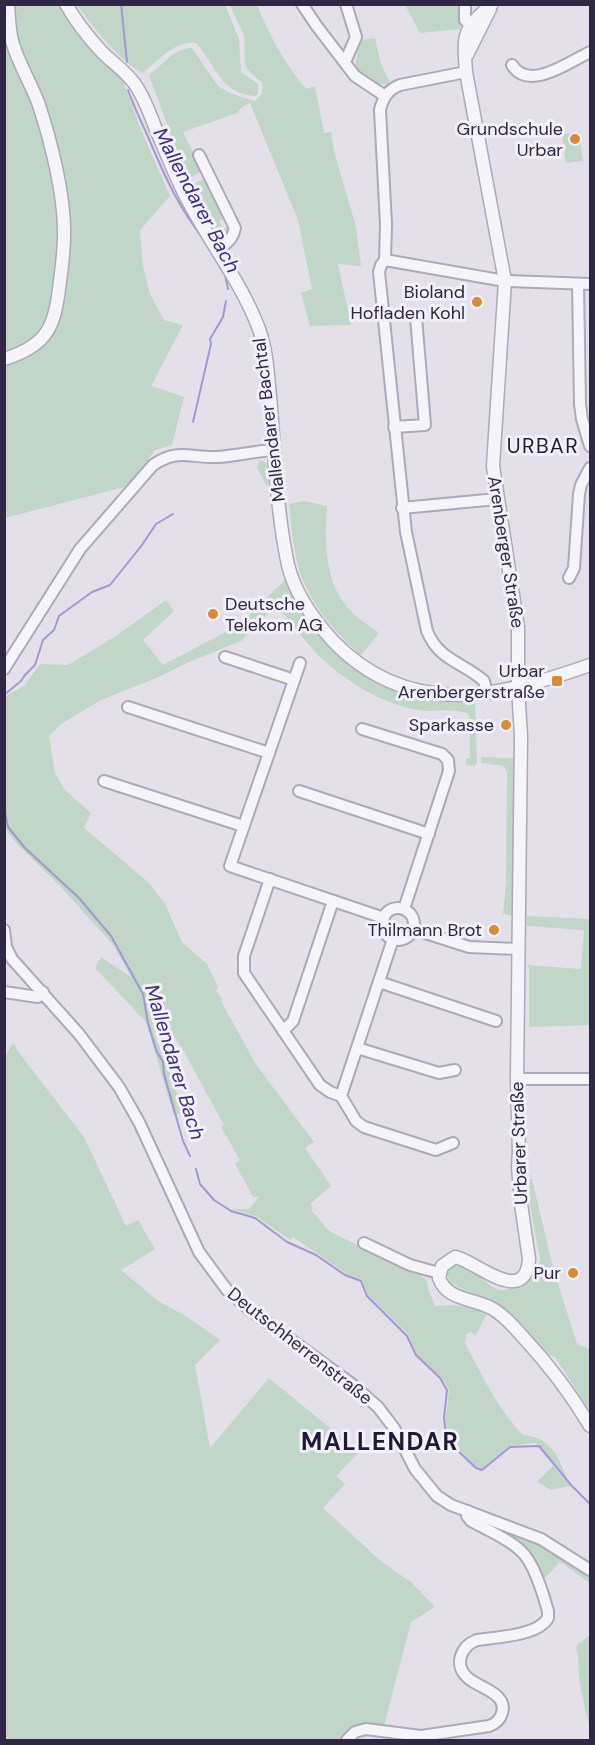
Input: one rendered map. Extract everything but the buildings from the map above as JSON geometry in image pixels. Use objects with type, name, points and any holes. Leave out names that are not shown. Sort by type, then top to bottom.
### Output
[{"type":"street","points":[[4,359],[17,356],[37,344],[48,333],[52,325],[58,295],[64,235],[63,212],[47,134],[34,91],[13,42],[8,4]]},
{"type":"street","name":"Mallendarer Bachtal","points":[[66,4],[90,38],[134,83],[144,98],[193,211],[242,290],[263,345],[279,505],[288,566],[307,609],[349,657],[362,666],[403,687],[442,695],[487,694],[518,688],[591,665]]},
{"type":"street","points":[[302,4],[362,82],[385,96]]},
{"type":"street","points":[[345,62],[356,37],[346,4]]},
{"type":"street","points":[[465,4],[465,20],[470,25],[493,4]]},
{"type":"street","points":[[487,694],[484,681],[444,656],[429,638],[410,554],[402,508],[379,272],[385,260],[386,224],[380,110],[390,90],[466,65],[493,4]]},
{"type":"street","name":"Arenberger Straße","points":[[470,25],[465,41],[466,65],[505,281],[493,448],[496,499],[518,628],[518,688]]},
{"type":"street","points":[[512,64],[519,73],[535,77],[591,52]]},
{"type":"street","points":[[199,155],[235,228],[229,242],[218,249]]},
{"type":"street","points":[[385,260],[505,281],[591,284]]},
{"type":"street","points":[[578,284],[580,404],[582,419],[591,446]]},
{"type":"street","points":[[394,427],[425,425],[416,317]]},
{"type":"street","points":[[4,669],[80,549],[153,465],[166,457],[178,454],[216,457],[274,450]]},
{"type":"street","points":[[568,578],[574,568],[581,484],[591,468]]},
{"type":"street","points":[[402,508],[496,499]]},
{"type":"street","points":[[225,657],[294,680]]},
{"type":"street","points":[[300,663],[230,866],[384,918]]},
{"type":"street","name":"Urbarer Straße","points":[[439,1273],[442,1266],[455,1257],[468,1261],[505,1281],[517,1279],[527,1268],[529,1259],[518,1166],[521,736],[518,688]]},
{"type":"street","points":[[128,707],[269,753]]},
{"type":"street","points":[[362,729],[442,754],[448,760],[450,771],[404,909]]},
{"type":"street","points":[[104,781],[243,826]]},
{"type":"street","points":[[299,791],[429,834]]},
{"type":"street","points":[[270,879],[242,968],[320,1085],[341,1096],[356,1121],[364,1127],[436,1150],[453,1143]]},
{"type":"street","points":[[284,1031],[293,1022],[333,901]]},
{"type":"street","points":[[404,909],[414,920],[413,929],[407,937],[393,939],[383,928],[384,918],[390,911],[404,909]]},
{"type":"street","points":[[413,929],[468,947],[519,949]]},
{"type":"street","name":"Deutschherrenstraße","points":[[4,930],[6,947],[12,959],[86,1042],[124,1096],[139,1122],[199,1252],[227,1290],[378,1407],[394,1428],[415,1469],[437,1496],[451,1505],[542,1539],[591,1570]]},
{"type":"street","points":[[341,1096],[393,939]]},
{"type":"street","points":[[379,982],[496,1021]]},
{"type":"street","points":[[4,992],[38,997],[43,992]]},
{"type":"street","points":[[357,1048],[439,1073],[455,1070]]},
{"type":"street","points":[[517,1079],[591,1079]]},
{"type":"street","points":[[364,1243],[410,1265],[439,1273],[440,1282],[447,1290],[462,1298],[492,1308],[509,1322],[551,1367],[591,1425]]},
{"type":"street","points":[[347,1740],[355,1732],[366,1729],[421,1736],[489,1726],[501,1716],[502,1705],[498,1697],[468,1678],[463,1672],[461,1653],[469,1643],[477,1640],[541,1627],[548,1618],[548,1611],[525,1555],[513,1545],[471,1521],[467,1516],[468,1511]]},
{"type":"green space","points":[[4,5],[59,5],[84,39],[122,78],[141,130],[170,196],[140,230],[143,267],[150,294],[164,320],[183,325],[151,386],[184,397],[172,445],[155,450],[128,486],[5,518]]},
{"type":"green space","points":[[77,5],[225,5],[239,39],[241,72],[258,84],[258,94],[255,96],[243,94],[226,84],[196,43],[174,48],[143,73],[116,52]]},
{"type":"green space","points":[[230,5],[257,5],[272,38],[291,69],[306,89],[315,86],[324,133],[331,132],[334,151],[356,227],[361,266],[338,264],[351,325],[310,326],[301,293],[312,289],[298,220],[250,103],[237,113],[183,132],[201,168],[200,172],[190,178],[193,184],[207,180],[225,218],[219,221],[223,229],[229,226],[230,233],[224,238],[191,189],[149,75],[175,54],[192,48],[218,86],[230,93],[255,101],[262,93],[262,83],[245,64],[244,36]]},
{"type":"green space","points":[[405,5],[459,5],[460,29],[420,33]]},
{"type":"green space","points":[[375,38],[381,64],[390,83],[379,84],[370,81],[355,67],[360,40]]},
{"type":"green space","points":[[579,132],[583,161],[566,163],[562,134]]},
{"type":"green space","points":[[260,460],[269,464],[272,476],[267,487],[257,467]]},
{"type":"green space","points":[[304,501],[327,506],[328,565],[337,592],[356,616],[379,633],[361,655],[327,620],[313,600],[302,578],[295,551],[289,504]]},
{"type":"green space","points":[[285,575],[294,596],[320,635],[353,667],[372,680],[393,691],[422,700],[445,702],[475,700],[477,763],[474,766],[466,765],[466,758],[470,758],[470,718],[467,713],[412,709],[384,700],[357,686],[321,658],[278,609],[283,604],[280,601],[241,641],[101,700],[61,724],[49,736],[55,773],[65,790],[91,813],[84,828],[149,883],[165,904],[182,942],[207,964],[218,987],[216,991],[222,998],[221,1001],[255,1063],[314,1142],[305,1148],[331,1186],[311,1203],[312,1211],[329,1231],[412,1273],[419,1274],[427,1281],[435,1306],[479,1308],[488,1312],[475,1336],[470,1331],[466,1335],[465,1343],[505,1414],[523,1435],[533,1436],[547,1443],[560,1462],[567,1478],[535,1443],[509,1446],[481,1469],[476,1467],[448,1442],[446,1418],[449,1389],[441,1377],[417,1355],[408,1334],[368,1295],[362,1280],[347,1274],[293,1237],[290,1240],[257,1217],[232,1209],[249,1209],[259,1197],[253,1197],[235,1164],[240,1160],[221,1127],[224,1125],[182,1048],[165,1025],[154,1033],[184,1111],[174,1116],[146,1022],[95,968],[101,957],[131,977],[114,946],[61,887],[17,844],[4,825],[4,697],[24,686],[40,664],[68,665],[116,636],[166,600],[174,611],[143,640],[163,665],[239,625],[284,581]]},
{"type":"green space","points":[[481,757],[514,758],[512,916],[503,914],[506,882],[507,772],[504,766],[481,763]]},
{"type":"green space","points":[[527,916],[590,919],[590,1025],[529,1027],[529,968],[527,965],[581,969],[584,930],[527,926]]},
{"type":"green space","points":[[13,1043],[84,1137],[126,1226],[138,1220],[155,1249],[121,1270],[158,1301],[184,1315],[220,1340],[195,1365],[210,1448],[269,1378],[359,1452],[336,1476],[345,1484],[323,1508],[383,1563],[411,1582],[435,1607],[411,1622],[384,1726],[360,1725],[349,1730],[341,1740],[5,1740],[4,1058]]},
{"type":"green space","points":[[528,1179],[532,1179],[553,1268],[577,1344],[590,1349],[590,1411],[555,1357],[546,1355],[492,1302],[450,1283],[447,1274],[449,1268],[457,1265],[464,1266],[490,1285],[505,1290],[539,1271],[540,1258],[530,1206]]},
{"type":"green space","points":[[553,1466],[570,1486],[551,1490],[537,1482]]},
{"type":"green space","points":[[475,1517],[536,1543],[590,1575],[590,1583],[560,1562],[542,1581],[534,1560]]},
{"type":"green space","points":[[590,1635],[590,1729],[580,1683],[576,1648]]},
{"type":"waterway","name":"Mallendarer Bach","points":[[121,4],[127,62]]},
{"type":"waterway","name":"Mallendarer Bach","points":[[128,90],[168,182],[180,205],[202,237]]},
{"type":"waterway","name":"Mallendarer Bach","points":[[225,275],[228,289]]},
{"type":"waterway","name":"Mallendarer Bach","points":[[193,422],[211,344],[210,339],[223,317],[226,301]]},
{"type":"waterway","name":"Mallendarer Bach","points":[[4,695],[35,665],[43,640],[54,630],[59,616],[92,592],[110,585],[156,524],[173,514]]},
{"type":"waterway","name":"Mallendarer Bach","points":[[4,808],[8,827],[25,848],[79,898],[111,936],[143,994],[148,1023],[156,1050],[163,1062],[164,1074],[183,1141],[190,1156]]},
{"type":"waterway","name":"Mallendarer Bach","points":[[196,1169],[200,1184],[214,1200],[231,1211],[255,1218],[287,1242],[316,1255],[345,1275],[361,1281],[367,1296],[407,1336],[416,1355],[440,1378],[447,1390],[444,1418],[447,1442],[451,1448],[458,1451],[476,1468],[482,1470],[510,1447],[539,1446],[590,1504]]},
{"type":"place","name":"Grundschule Urbar","points":[[575,139]]},
{"type":"place","name":"Bioland Hofladen Kohl","points":[[477,302]]},
{"type":"place","name":"Deutsche Telekom AG","points":[[213,614]]},
{"type":"place","name":"Urbar Arenbergerstraße","points":[[557,681]]},
{"type":"place","name":"Sparkasse","points":[[506,725]]},
{"type":"place","name":"Thilmann Brot","points":[[494,930]]},
{"type":"place","name":"Pur","points":[[573,1273]]},
{"type":"district","name":"URBAR","points":[[543,446]]},
{"type":"district","name":"MALLENDAR","points":[[380,1442]]}]
